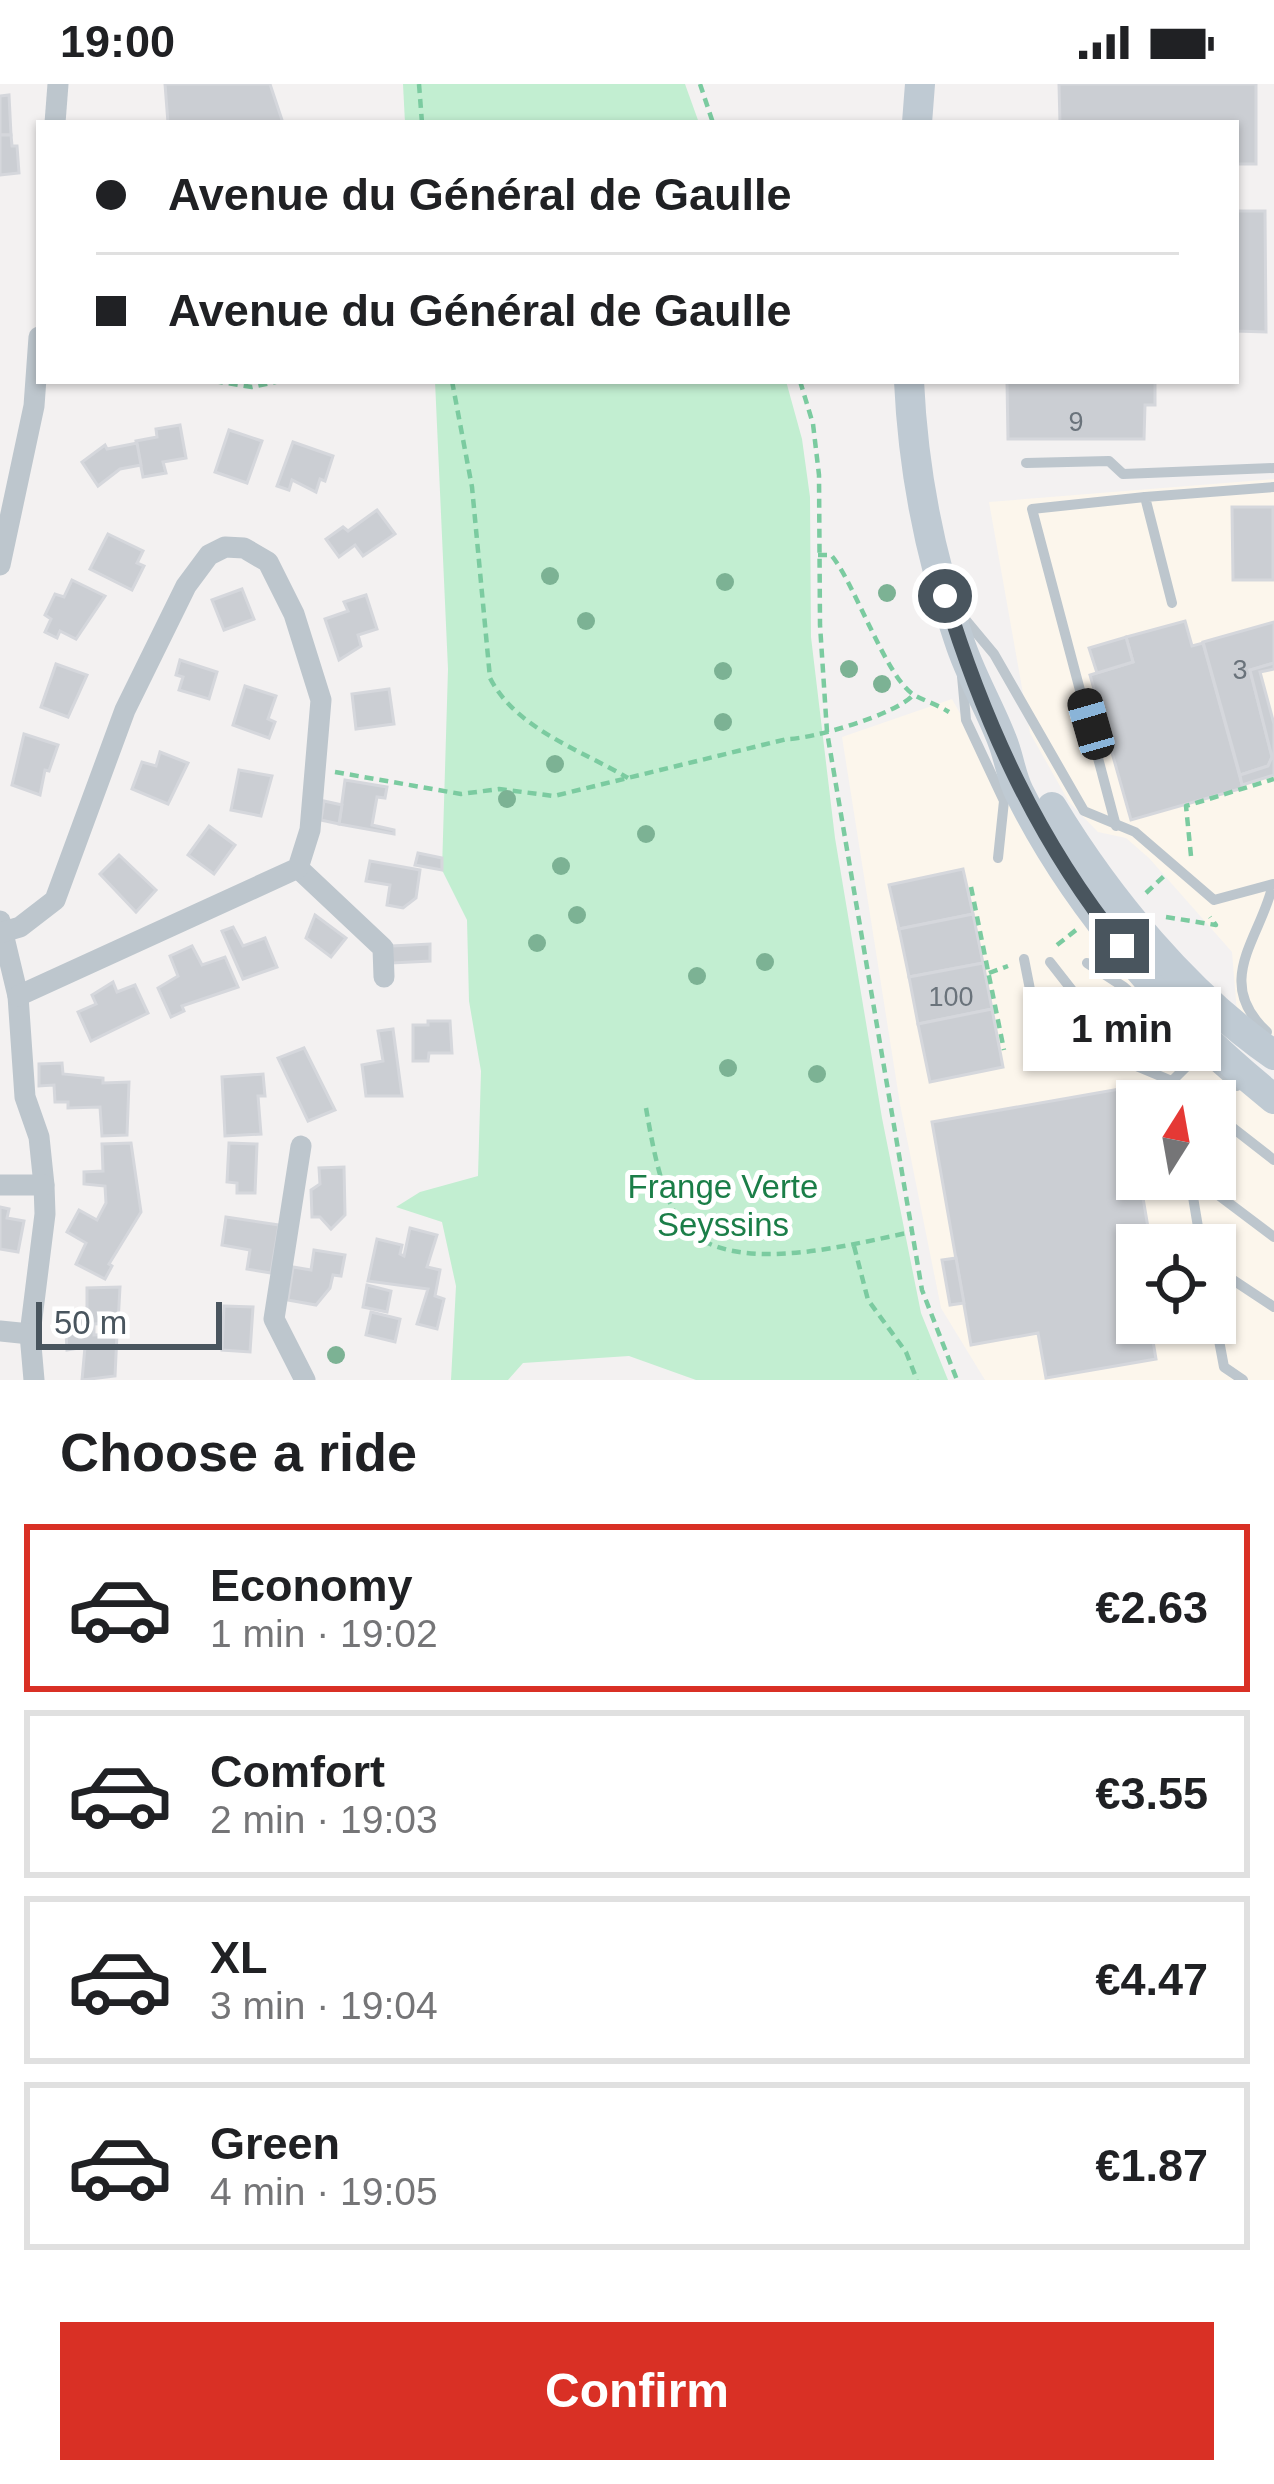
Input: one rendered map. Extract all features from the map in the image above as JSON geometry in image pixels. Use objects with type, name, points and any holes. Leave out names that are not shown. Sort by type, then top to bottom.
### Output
[{"type":"main road","points":[[917,120],[920,84]]},
{"type":"main road","points":[[909,384],[916,466],[945,596],[1018,790],[1097,915],[1215,1050],[1274,1104]]},
{"type":"main road","points":[[1002,740],[1124,908],[1233,1027],[1274,1055]]},
{"type":"street","points":[[55,120],[58,84]]},
{"type":"street","points":[[0,565],[24,465],[36,363]]},
{"type":"street","points":[[18,996],[298,868],[310,830],[322,700],[294,614],[268,562],[244,548],[225,547],[208,555],[186,586],[125,710],[55,900],[20,927],[2,926],[18,996],[25,1097],[39,1137],[44,1185],[45,1214],[30,1334],[34,1380]]},
{"type":"street","points":[[298,868],[383,948],[384,977]]},
{"type":"street","points":[[302,1146],[274,1319],[305,1380]]},
{"type":"street","points":[[0,1185],[44,1185]]},
{"type":"street","points":[[0,1331],[30,1334]]},
{"type":"lane","points":[[1026,463],[1108,461],[1123,474],[1274,468]]},
{"type":"lane","points":[[1116,826],[1031,509],[1274,487]]},
{"type":"lane","points":[[1145,497],[1172,603]]},
{"type":"lane","points":[[945,596],[994,654],[1084,811],[1135,832],[1214,900],[1274,884]]},
{"type":"lane","points":[[959,643],[966,720],[1004,801],[998,858]]},
{"type":"lane","points":[[1274,884],[1243,955],[1242,988],[1252,1018],[1274,1039]]},
{"type":"lane","points":[[1024,959],[1039,1035],[1101,1028]]},
{"type":"lane","points":[[1050,962],[1130,1063],[1170,1080]]},
{"type":"lane","points":[[1087,963],[1124,987],[1219,1074],[1274,1104]]},
{"type":"lane","points":[[1173,1080],[1198,1055]]},
{"type":"lane","points":[[1236,1130],[1274,1160]]},
{"type":"lane","points":[[1223,1200],[1274,1237]]},
{"type":"lane","points":[[1236,1282],[1274,1307]]},
{"type":"lane","points":[[1220,1344],[1224,1367],[1243,1380]]},
{"type":"path","points":[[419,84],[422,120]]},
{"type":"path","points":[[700,84],[711,120]]},
{"type":"path","points":[[453,384],[472,487],[490,678],[510,710],[522,719],[628,778]]},
{"type":"path","points":[[801,384],[813,424],[820,475],[818,554],[827,732],[922,1290],[957,1380]]},
{"type":"path","points":[[818,554],[831,554],[837,561],[853,598],[913,695],[948,710],[959,724]]},
{"type":"path","points":[[339,774],[461,794],[499,788],[554,796],[827,732],[900,706],[913,695]]},
{"type":"path","points":[[1141,897],[1173,868]]},
{"type":"path","points":[[970,886],[1004,1050]]},
{"type":"path","points":[[646,1108],[659,1168],[678,1218],[720,1250],[780,1254],[912,1232]]},
{"type":"path","points":[[853,1244],[868,1300],[906,1352],[916,1380]]},
{"type":"shaded area","points":[[1274,479],[1274,1036],[1237,1013],[1232,952],[1149,858],[1126,838],[1098,832],[1069,802],[1030,733],[989,502]]},
{"type":"shaded area","points":[[952,699],[1025,830],[1274,1101],[1274,1380],[985,1380],[941,1308],[900,1104],[842,737]]},
{"type":"green space","points":[[403,84],[685,84],[698,120],[405,120]]},
{"type":"green space","name":"Frange Verte Seyssins","points":[[435,384],[787,384],[802,439],[810,497],[811,637],[835,838],[882,1118],[921,1313],[948,1380],[696,1380],[629,1356],[523,1363],[508,1380],[451,1380],[456,1286],[442,1222],[396,1207],[420,1192],[478,1176],[481,1071],[469,1001],[467,920],[442,870],[448,669]]},
{"type":"building","points":[[165,84],[270,84],[282,120],[168,120]]},
{"type":"building","points":[[1059,84],[1256,84],[1256,164],[1239,164],[1239,120],[1060,120]]},
{"type":"building","points":[[9,95],[11,135],[0,135],[0,96]]},
{"type":"building","points":[[0,135],[11,135],[12,146],[17,146],[19,173],[0,175]]},
{"type":"building","points":[[1239,211],[1265,211],[1266,332],[1239,331]]},
{"type":"building","points":[[1007,384],[1155,384],[1155,405],[1145,405],[1144,439],[1008,439]]},
{"type":"building","points":[[180,425],[186,458],[163,462],[166,473],[143,477],[136,441],[157,437],[156,429]]},
{"type":"building","points":[[229,430],[262,441],[247,483],[215,472]]},
{"type":"building","points":[[293,442],[333,456],[316,492],[292,480],[289,490],[277,486]]},
{"type":"building","points":[[137,443],[141,465],[120,469],[98,486],[82,462],[105,445],[107,449]]},
{"type":"building","points":[[1232,507],[1273,507],[1273,580],[1233,580]]},
{"type":"building","points":[[377,510],[395,534],[363,556],[355,545],[339,557],[326,539],[343,527],[348,531]]},
{"type":"building","points":[[108,534],[143,551],[137,563],[144,566],[132,590],[90,569]]},
{"type":"building","points":[[72,580],[105,596],[76,639],[60,631],[57,638],[45,632],[51,619],[45,615],[55,594],[64,597]]},
{"type":"building","points":[[242,589],[254,619],[224,630],[212,600]]},
{"type":"building","points":[[366,595],[377,629],[358,635],[361,646],[339,660],[325,619],[348,611],[344,602]]},
{"type":"building","points":[[1185,621],[1192,646],[1203,643],[1243,788],[1131,820],[1090,675],[1133,662],[1126,637]]},
{"type":"building","points":[[1274,622],[1274,663],[1250,670],[1272,757],[1268,766],[1240,775],[1203,642]]},
{"type":"building","points":[[1126,637],[1133,662],[1097,673],[1089,648]]},
{"type":"building","points":[[180,660],[217,672],[209,699],[179,690]]},
{"type":"building","points":[[1274,663],[1274,669],[1260,672],[1274,724],[1274,775],[1242,785],[1240,775],[1268,766],[1272,757],[1250,670]]},
{"type":"building","points":[[56,664],[87,675],[68,717],[41,707]]},
{"type":"building","points":[[245,686],[276,696],[268,719],[275,722],[269,738],[233,725]]},
{"type":"building","points":[[389,689],[394,724],[356,729],[352,694]]},
{"type":"building","points":[[24,734],[58,745],[49,771],[45,770],[40,795],[12,785]]},
{"type":"building","points":[[160,752],[188,763],[168,804],[132,789],[142,762],[156,766]]},
{"type":"building","points":[[239,770],[272,776],[261,816],[231,810]]},
{"type":"building","points":[[345,780],[387,787],[385,798],[377,797],[372,825],[394,830],[394,834],[339,824]]},
{"type":"building","points":[[324,801],[342,805],[339,824],[321,820]]},
{"type":"building","points":[[209,826],[235,845],[214,874],[188,855]]},
{"type":"building","points":[[418,853],[442,858],[442,870],[415,865]]},
{"type":"building","points":[[119,855],[156,890],[136,912],[100,874]]},
{"type":"building","points":[[370,861],[420,870],[416,898],[403,908],[387,905],[390,885],[366,881]]},
{"type":"building","points":[[963,869],[973,914],[899,929],[889,885]]},
{"type":"building","points":[[973,914],[983,963],[909,977],[899,929]]},
{"type":"building","points":[[315,915],[346,938],[331,957],[306,938]]},
{"type":"building","points":[[233,927],[243,946],[265,938],[277,967],[243,979],[222,931]]},
{"type":"building","points":[[430,944],[430,961],[392,963],[392,946]]},
{"type":"building","points":[[192,946],[202,965],[225,957],[238,987],[182,1006],[184,1011],[171,1017],[158,988],[178,976],[170,956]]},
{"type":"building","points":[[983,963],[992,1009],[918,1024],[909,977]]},
{"type":"building","points":[[113,982],[117,992],[135,985],[148,1013],[91,1041],[78,1012],[96,1004],[92,995]]},
{"type":"building","points":[[992,1009],[1003,1067],[930,1082],[918,1024]]},
{"type":"building","points":[[428,1021],[450,1021],[452,1053],[429,1053],[428,1061],[413,1061],[413,1025],[428,1025]]},
{"type":"building","points":[[393,1029],[402,1096],[366,1096],[362,1065],[383,1061],[378,1031]]},
{"type":"building","points":[[304,1048],[335,1110],[308,1121],[278,1058]]},
{"type":"building","points":[[62,1063],[63,1074],[103,1078],[103,1083],[129,1082],[127,1135],[102,1136],[100,1107],[68,1108],[68,1102],[55,1102],[54,1085],[39,1086],[39,1064]]},
{"type":"building","points":[[263,1074],[265,1096],[258,1096],[261,1134],[225,1136],[222,1077]]},
{"type":"building","points":[[1116,1090],[1116,1200],[1143,1200],[1147,1224],[1116,1224],[1116,1344],[1154,1344],[1156,1359],[1046,1378],[1038,1333],[971,1345],[932,1122]]},
{"type":"building","points":[[131,1143],[141,1212],[105,1279],[76,1264],[86,1243],[67,1232],[79,1210],[97,1220],[106,1203],[105,1186],[84,1184],[84,1172],[103,1171],[102,1144]]},
{"type":"building","points":[[229,1143],[257,1144],[255,1193],[237,1193],[237,1183],[227,1182]]},
{"type":"building","points":[[344,1167],[345,1215],[331,1229],[320,1217],[312,1217],[311,1190],[320,1184],[319,1168]]},
{"type":"building","points":[[0,1207],[9,1209],[7,1218],[24,1221],[18,1252],[0,1249]]},
{"type":"building","points":[[226,1217],[279,1225],[271,1273],[247,1269],[250,1250],[222,1245]]},
{"type":"building","points":[[410,1228],[437,1235],[427,1267],[440,1270],[435,1296],[444,1299],[437,1329],[417,1324],[428,1289],[368,1281],[377,1239],[402,1245],[404,1256]]},
{"type":"building","points":[[314,1250],[345,1255],[341,1276],[333,1275],[330,1288],[316,1305],[288,1300],[293,1267],[311,1270]]},
{"type":"building","points":[[956,1258],[964,1303],[950,1305],[942,1260]]},
{"type":"building","points":[[367,1285],[391,1291],[387,1312],[363,1307]]},
{"type":"building","points":[[120,1287],[118,1323],[94,1324],[94,1335],[117,1334],[115,1376],[82,1380],[85,1347],[67,1350],[65,1314],[87,1313],[87,1288]]},
{"type":"building","points":[[224,1306],[253,1307],[250,1352],[222,1350]]},
{"type":"building","points":[[371,1312],[400,1319],[395,1342],[366,1335]]},
{"type":"route","points":[[945,596],[1018,790],[1054,851],[1122,946]]}]
